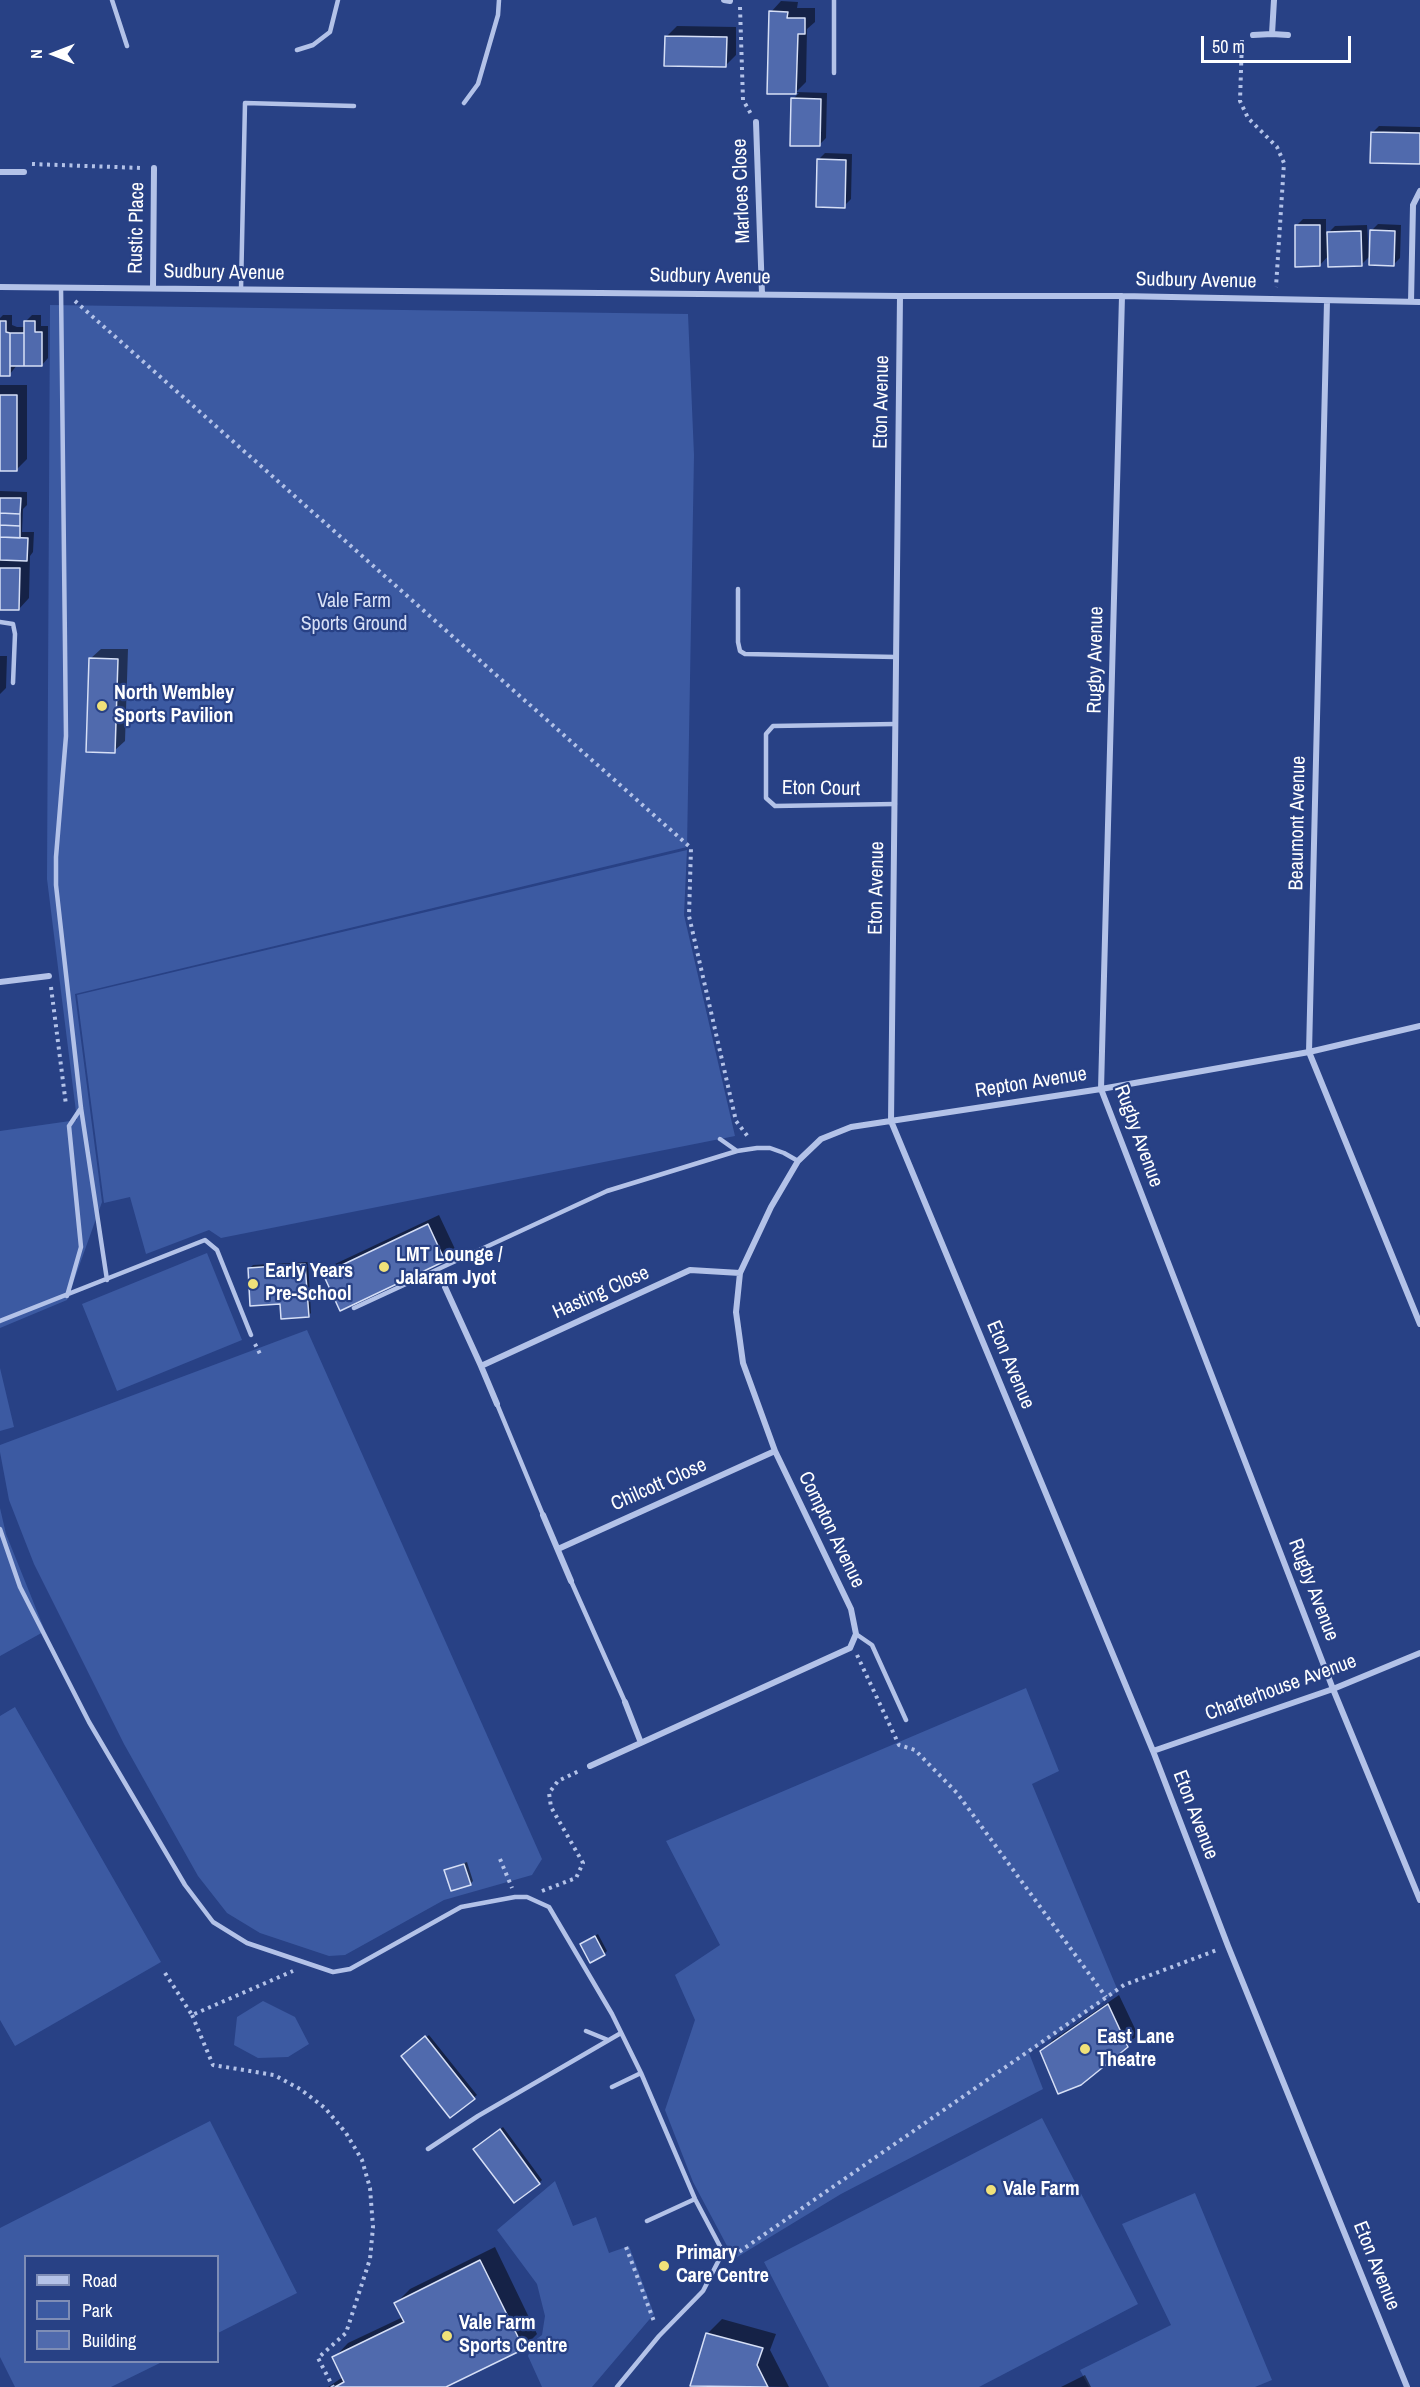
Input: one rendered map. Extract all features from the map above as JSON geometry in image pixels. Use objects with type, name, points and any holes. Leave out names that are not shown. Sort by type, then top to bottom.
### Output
[{"type":"street","points":[[1272,34],[1274,0]]},
{"type":"street","points":[[1253,34],[1288,35]]},
{"type":"street","name":"Marloes Close","points":[[756,122],[762,294]]},
{"type":"street","name":"Rustic Place","points":[[153,288],[154,168]]},
{"type":"street","points":[[0,172],[24,172]]},
{"type":"street","points":[[1411,302],[1413,206],[1420,191]]},
{"type":"street","name":"Sudbury Avenue","points":[[0,287],[1122,296],[1420,302]]},
{"type":"street","name":"Eton Avenue","points":[[900,296],[891,1122],[1153,1751],[1228,1946],[1407,2387]]},
{"type":"street","name":"Rugby Avenue","points":[[1122,296],[1101,1089],[1334,1689],[1420,1900]]},
{"type":"street","name":"Beaumont Avenue","points":[[1327,301],[1309,1052],[1420,1324]]},
{"type":"street","points":[[0,982],[49,976]]},
{"type":"street","name":"Repton Avenue","points":[[798,1161],[821,1139],[851,1127],[1101,1089],[1309,1052],[1420,1026]]},
{"type":"street","name":"Compton Avenue","points":[[798,1161],[771,1207],[740,1273],[736,1312],[743,1364],[775,1451],[851,1609],[856,1634]]},
{"type":"street","name":"Hasting Close","points":[[481,1366],[690,1270],[740,1273]]},
{"type":"street","points":[[445,1287],[497,1404]]},
{"type":"street","name":"Chilcott Close","points":[[558,1549],[775,1451]]},
{"type":"street","points":[[543,1515],[571,1581]]},
{"type":"street","points":[[590,1766],[850,1648],[856,1634]]},
{"type":"street","name":"Charterhouse Avenue","points":[[1153,1751],[1334,1689],[1420,1653]]},
{"type":"street","points":[[625,1702],[641,1743]]},
{"type":"lane","points":[[112,0],[127,46]]},
{"type":"lane","points":[[297,50],[313,45],[330,32],[338,0]]},
{"type":"lane","points":[[464,103],[478,84],[498,15],[499,0]]},
{"type":"lane","points":[[834,0],[834,72]]},
{"type":"lane","points":[[241,289],[245,103],[354,106]]},
{"type":"lane","points":[[61,288],[66,736],[56,857],[56,885],[81,1107],[107,1280]]},
{"type":"lane","points":[[738,589],[738,642],[740,651],[745,654],[896,657]]},
{"type":"lane","points":[[0,622],[13,624],[13,683]]},
{"type":"lane","name":"Eton Court","points":[[895,724],[773,726],[766,734],[766,798],[775,806],[895,804]]},
{"type":"lane","points":[[67,1296],[81,1246],[69,1126],[81,1107]]},
{"type":"lane","points":[[720,1139],[737,1151]]},
{"type":"lane","points":[[354,1308],[607,1191],[737,1151],[757,1148],[777,1150],[798,1161]]},
{"type":"lane","points":[[0,1321],[205,1240],[217,1250],[251,1335]]},
{"type":"lane","points":[[497,1404],[543,1515]]},
{"type":"lane","points":[[0,1529],[20,1587],[84,1712],[184,1885],[213,1922],[247,1944],[333,1972],[350,1969],[461,1907],[515,1897],[527,1897],[549,1907],[612,2013],[641,2073],[695,2199],[723,2252],[703,2291],[659,2336],[617,2387]]},
{"type":"lane","points":[[571,1581],[625,1702]]},
{"type":"lane","points":[[856,1634],[872,1645],[906,1720]]},
{"type":"lane","points":[[586,2031],[608,2040]]},
{"type":"lane","points":[[428,2149],[478,2116],[621,2033]]},
{"type":"lane","points":[[612,2087],[641,2073]]},
{"type":"lane","points":[[647,2221],[695,2199]]},
{"type":"path","points":[[727,1],[741,8],[743,100],[756,122]]},
{"type":"path","points":[[1253,34],[1242,35],[1240,101],[1248,118],[1277,147],[1284,163],[1275,300]]},
{"type":"path","points":[[24,172],[32,164],[154,168]]},
{"type":"path","points":[[61,288],[691,848],[689,916],[736,1121],[757,1148]]},
{"type":"path","points":[[49,976],[69,1126]]},
{"type":"path","points":[[850,1648],[860,1659],[899,1745],[915,1750],[957,1793],[1106,1997]]},
{"type":"path","points":[[527,1897],[576,1878],[583,1863],[551,1807],[549,1793],[558,1781],[590,1766]]},
{"type":"path","points":[[500,1859],[515,1897]]},
{"type":"path","points":[[723,2252],[739,2252],[1106,1997],[1144,1976],[1228,1946]]},
{"type":"path","points":[[192,2015],[310,1964]]},
{"type":"path","points":[[165,1973],[192,2015],[213,2065],[274,2075],[300,2089],[332,2116],[346,2133],[362,2160],[370,2188],[374,2227],[370,2259],[346,2333],[318,2358],[333,2387]]},
{"type":"path","points":[[626,2247],[659,2336]]},
{"type":"green space","name":"Vale Farm Sports Ground","points":[[50,305],[688,314],[694,455],[687,847],[75,994],[102,1202],[67,1300],[0,1328],[0,1131],[77,1120],[47,879]]},
{"type":"green space","points":[[687,850],[684,915],[735,1136],[221,1238],[209,1230],[146,1254],[130,1197],[104,1203],[77,995]]},
{"type":"green space","points":[[207,1253],[242,1340],[117,1391],[82,1304]]},
{"type":"green space","points":[[307,1330],[542,1859],[532,1875],[444,1900],[345,1955],[329,1956],[260,1933],[227,1913],[198,1876],[124,1744],[34,1564],[9,1500],[0,1452],[0,1445]]},
{"type":"green space","points":[[0,1368],[14,1427],[0,1431]]},
{"type":"green space","points":[[0,1508],[6,1534],[45,1631],[0,1656]]},
{"type":"green space","points":[[1026,1688],[1059,1771],[1032,1784],[1118,1991],[1029,2053],[1043,2089],[841,2194],[734,2259],[693,2182],[665,2110],[695,2020],[675,1975],[720,1945],[666,1841]]},
{"type":"green space","points":[[15,1707],[161,1962],[15,2046],[0,2020],[0,1716]]},
{"type":"green space","points":[[263,2001],[295,2017],[309,2044],[288,2057],[258,2058],[234,2045],[237,2017]]},
{"type":"green space","name":"Vale Farm","points":[[1042,2118],[1138,2304],[979,2387],[829,2387],[764,2262]]},
{"type":"green space","points":[[210,2121],[297,2293],[219,2332],[219,2255],[24,2255],[24,2363],[160,2363],[111,2387],[15,2387],[0,2357],[0,2228]]},
{"type":"green space","points":[[555,2181],[573,2226],[596,2217],[609,2253],[629,2246],[654,2314],[592,2387],[542,2387],[528,2356],[534,2341],[542,2335],[545,2316],[537,2284],[497,2230]]},
{"type":"green space","points":[[1195,2193],[1272,2380],[1255,2387],[1089,2387],[1080,2370],[1171,2325],[1122,2224]]},
{"type":"building","points":[[769,11],[788,12],[787,18],[805,18],[805,34],[798,34],[796,94],[767,94]]},
{"type":"building","points":[[665,36],[727,37],[726,67],[664,66]]},
{"type":"building","points":[[791,98],[821,99],[820,146],[790,146]]},
{"type":"building","points":[[1371,132],[1420,133],[1420,164],[1370,163]]},
{"type":"building","points":[[817,159],[846,160],[845,208],[816,207]]},
{"type":"building","points":[[1295,225],[1320,225],[1320,266],[1295,267]]},
{"type":"building","points":[[1370,230],[1395,231],[1394,266],[1369,265]]},
{"type":"building","points":[[1361,231],[1362,266],[1328,267],[1327,232]]},
{"type":"building","points":[[0,321],[6,321],[6,332],[10,333],[10,376],[0,376]]},
{"type":"building","points":[[24,321],[35,321],[35,332],[42,332],[42,366],[24,366]]},
{"type":"building","points":[[10,333],[24,333],[24,366],[10,366]]},
{"type":"building","points":[[0,395],[17,395],[17,471],[0,471]]},
{"type":"building","points":[[0,498],[21,498],[20,514],[0,513]]},
{"type":"building","points":[[0,513],[20,514],[20,526],[0,525]]},
{"type":"building","points":[[0,525],[20,526],[20,538],[0,537]]},
{"type":"building","points":[[0,537],[28,538],[27,561],[0,560]]},
{"type":"building","points":[[0,568],[20,568],[19,610],[0,610]]},
{"type":"building","name":"North Wembley Sports Pavilion","points":[[89,658],[118,659],[115,753],[86,752]]},
{"type":"building","name":"LMT Lounge / Jalaram Jyot","points":[[428,1224],[445,1261],[340,1311],[323,1274]]},
{"type":"building","points":[[305,1264],[309,1317],[281,1319],[280,1304],[250,1306],[248,1268]]},
{"type":"building","points":[[464,1864],[471,1885],[451,1891],[444,1870]]},
{"type":"building","points":[[595,1936],[605,1955],[590,1963],[580,1944]]},
{"type":"building","name":"East Lane Theatre","points":[[1108,2004],[1128,2047],[1081,2085],[1058,2094],[1040,2051]]},
{"type":"building","points":[[425,2036],[475,2099],[450,2118],[401,2056]]},
{"type":"building","points":[[500,2129],[540,2184],[514,2203],[473,2149]]},
{"type":"building","name":"Vale Farm Sports Centre","points":[[480,2260],[524,2349],[446,2387],[335,2387],[344,2382],[332,2357],[404,2322],[394,2303]]},
{"type":"building","points":[[706,2333],[763,2348],[757,2365],[768,2387],[690,2386]]},
{"type":"place","name":"North Wembley Sports Pavilion","points":[[102,706]]},
{"type":"place","name":"LMT Lounge / Jalaram Jyot","points":[[384,1267]]},
{"type":"place","name":"Early Years Pre-School","points":[[253,1284]]},
{"type":"place","name":"East Lane Theatre","points":[[1085,2049]]},
{"type":"place","name":"Vale Farm","points":[[991,2190]]},
{"type":"place","name":"Primary Care Centre","points":[[664,2266]]},
{"type":"place","name":"Vale Farm Sports Centre","points":[[447,2336]]}]
